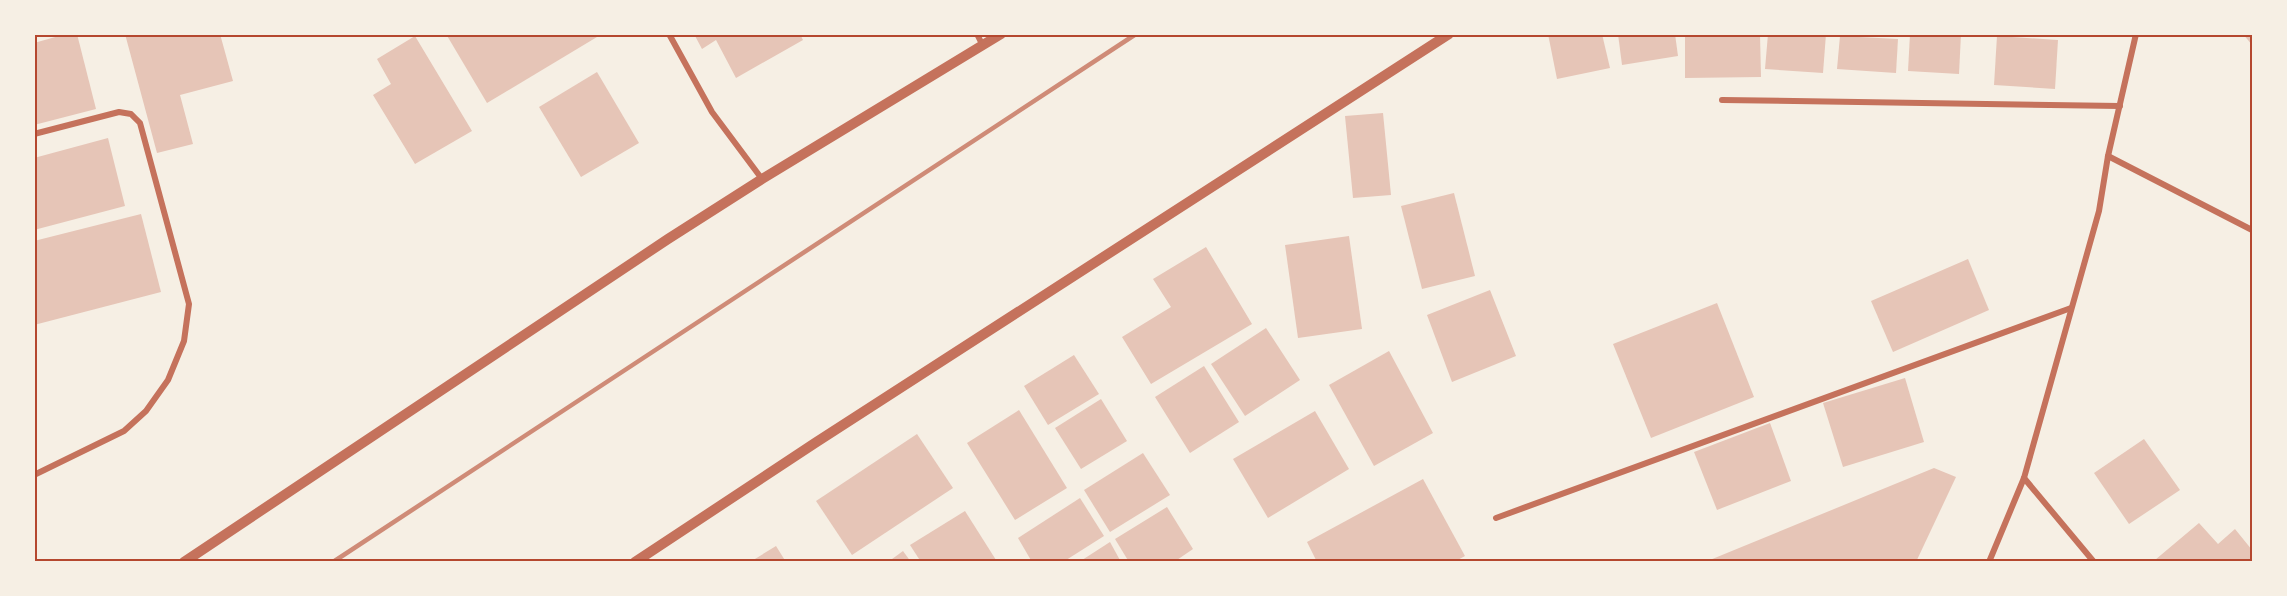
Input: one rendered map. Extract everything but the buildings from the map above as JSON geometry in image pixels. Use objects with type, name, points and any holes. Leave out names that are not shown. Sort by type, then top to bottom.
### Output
[{"type":"street","points":[[669,34],[712,112],[762,179]]},
{"type":"street","points":[[977,34],[983,46]]},
{"type":"street","points":[[184,561],[668,239],[762,179],[1001,34]]},
{"type":"street","points":[[635,561],[1449,34]]},
{"type":"street","points":[[1989,561],[2024,478],[2099,211],[2108,156],[2136,34]]},
{"type":"street","points":[[1722,99],[2120,106]]},
{"type":"street","points":[[34,134],[119,112],[131,114],[140,123],[189,304],[184,341],[168,380],[146,411],[124,430],[34,475]]},
{"type":"street","points":[[2108,156],[2253,230]]},
{"type":"street","points":[[1496,518],[2071,308]]},
{"type":"street","points":[[2024,478],[2094,561]]},
{"type":"railway","points":[[333,562],[1136,34]]}]
